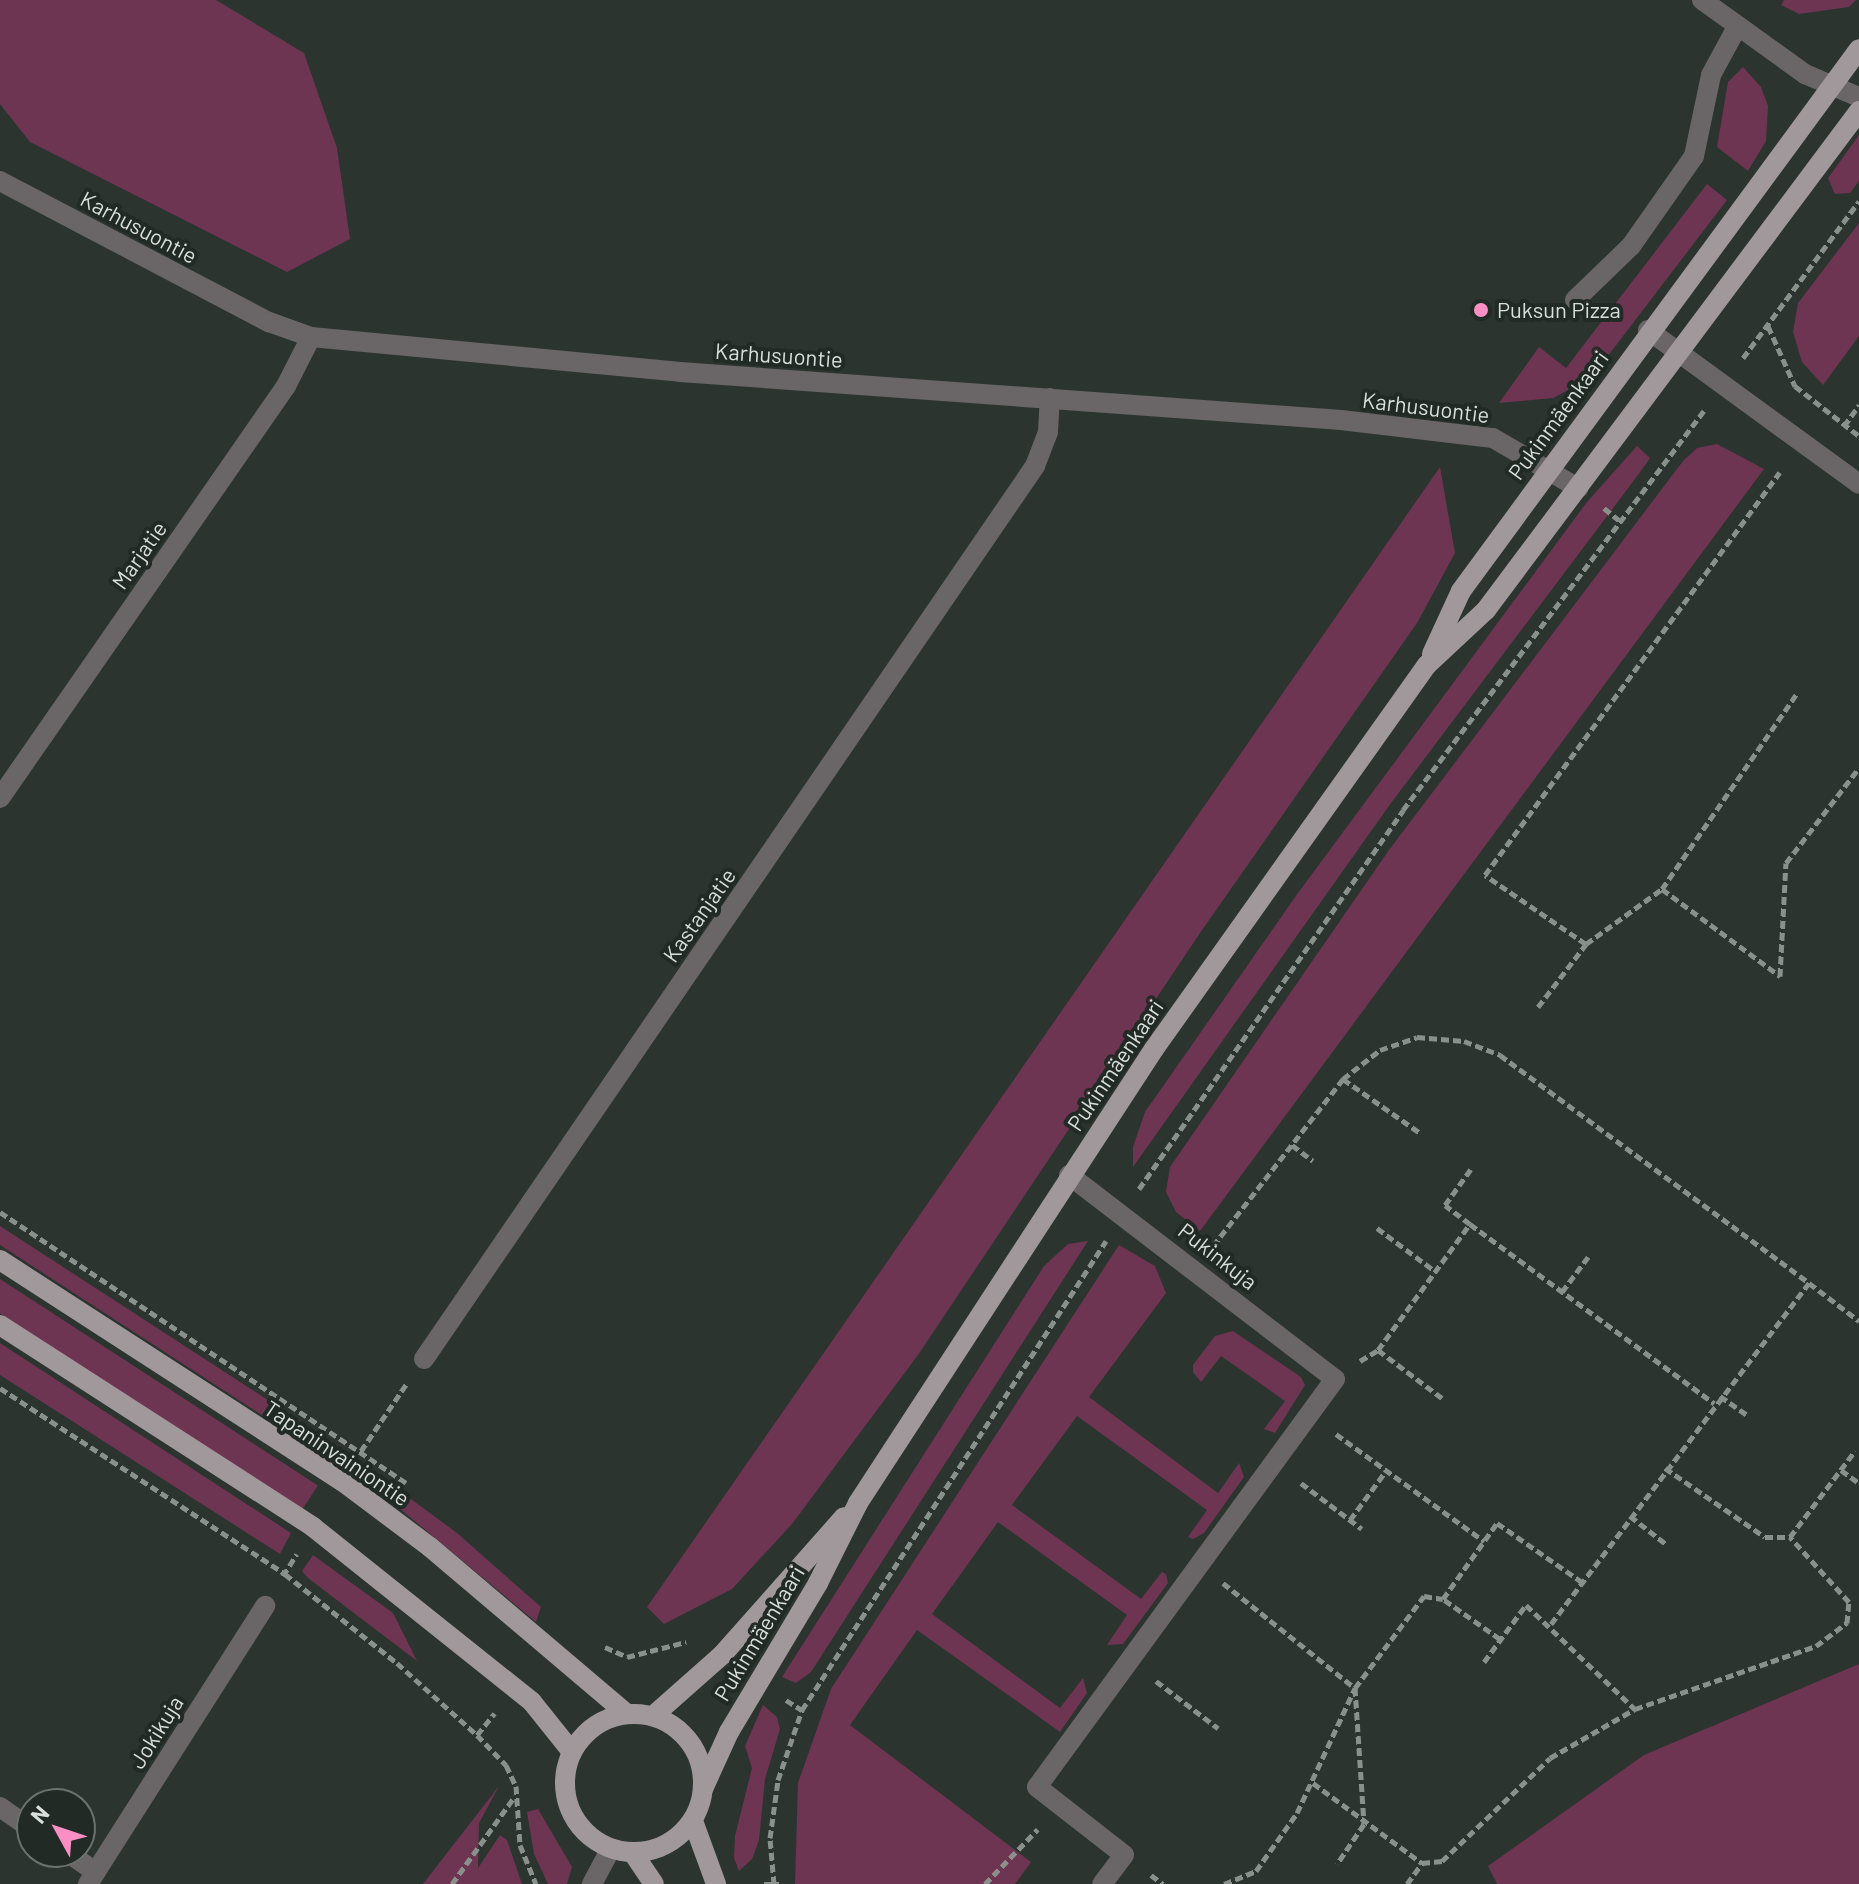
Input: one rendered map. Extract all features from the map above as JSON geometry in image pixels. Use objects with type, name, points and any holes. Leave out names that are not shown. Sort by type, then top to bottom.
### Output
[{"type":"main road","name":"Pukinmäenkaari","points":[[693,1821],[703,1789],[729,1732],[760,1682],[858,1503],[1069,1175],[1427,665],[1461,591],[1648,330],[1859,49]]},
{"type":"main road","name":"Pukinmäenkaari","points":[[1427,665],[1486,610],[1859,111]]},
{"type":"main road","name":"Tapaninvainiontie","points":[[0,1260],[342,1481],[430,1547],[627,1714]]},
{"type":"main road","points":[[0,1325],[313,1527],[516,1688],[572,1752],[565,1777],[571,1813],[588,1835],[611,1849],[633,1853],[659,1848],[693,1821],[716,1884]]},
{"type":"main road","name":"Pukinmäenkaari","points":[[653,1716],[722,1655],[858,1503]]},
{"type":"main road","name":"Pukinmäenkaari","points":[[572,1752],[588,1731],[627,1714],[653,1716],[672,1724],[691,1743],[701,1764],[703,1789]]},
{"type":"main road","points":[[633,1853],[654,1884]]},
{"type":"street","points":[[1702,0],[1736,29],[1805,74],[1834,82],[1859,97]]},
{"type":"street","points":[[1575,300],[1631,246],[1694,156],[1711,75],[1736,29]]},
{"type":"street","name":"Karhusuontie","points":[[0,181],[269,322],[311,337],[680,372],[1341,420],[1493,438],[1549,467],[1578,488]]},
{"type":"street","points":[[1648,330],[1859,484]]},
{"type":"street","name":"Marjatie","points":[[0,798],[286,386],[311,337]]},
{"type":"street","name":"Kastanjatie","points":[[424,1359],[1035,466],[1048,432],[1050,398]]},
{"type":"street","name":"Pukinkuja","points":[[1056,1802],[1037,1787],[1335,1379],[1069,1175]]},
{"type":"street","name":"Jokikuja","points":[[92,1878],[265,1606]]},
{"type":"street","points":[[1056,1802],[1124,1855],[1102,1884]]},
{"type":"street","points":[[592,1884],[611,1849]]},
{"type":"path","points":[[1859,201],[1768,325],[1795,386],[1859,436]]},
{"type":"path","points":[[1844,426],[1859,405]]},
{"type":"path","points":[[764,1884],[775,1883],[770,1838],[778,1780],[802,1710],[1123,1214],[1356,874],[1691,428]]},
{"type":"path","points":[[1586,944],[1485,875],[1780,472]]},
{"type":"path","points":[[1538,1007],[1586,944],[1662,889],[1797,693]]},
{"type":"path","points":[[1662,889],[1780,976],[1786,863],[1859,768]]},
{"type":"path","points":[[1210,1249],[1343,1079],[1380,1050],[1417,1037],[1464,1041],[1500,1055],[1859,1321]]},
{"type":"path","points":[[1343,1079],[1420,1133]]},
{"type":"path","points":[[1292,1145],[1313,1161]]},
{"type":"path","points":[[1471,1169],[1445,1205],[1714,1403]]},
{"type":"path","points":[[0,1212],[362,1449],[410,1486]]},
{"type":"path","points":[[1360,1361],[1378,1350],[1470,1224]]},
{"type":"path","points":[[1377,1228],[1435,1271]]},
{"type":"path","points":[[1562,1292],[1588,1257]]},
{"type":"path","points":[[1551,1624],[1714,1403],[1809,1283]]},
{"type":"path","points":[[1378,1350],[1442,1398]]},
{"type":"path","points":[[362,1449],[424,1359]]},
{"type":"path","points":[[0,1388],[327,1607],[477,1735],[506,1765],[516,1796],[520,1845],[536,1884]]},
{"type":"path","points":[[1720,1396],[1746,1414]]},
{"type":"path","points":[[1330,1430],[1484,1541]]},
{"type":"path","points":[[1790,1537],[1855,1451]]},
{"type":"path","points":[[1313,1783],[1364,1824],[1422,1863],[1442,1861],[1465,1843],[1550,1758],[1635,1709],[1816,1646],[1847,1623],[1849,1602],[1790,1537],[1765,1537],[1665,1468]]},
{"type":"path","points":[[1841,1470],[1859,1483]]},
{"type":"path","points":[[1350,1520],[1386,1471]]},
{"type":"path","points":[[1293,1478],[1362,1529]]},
{"type":"path","points":[[1630,1516],[1666,1544]]},
{"type":"path","points":[[1443,1599],[1497,1523],[1582,1582]]},
{"type":"path","points":[[1220,1580],[1355,1688],[1364,1824],[1337,1864]]},
{"type":"path","points":[[1224,1884],[1256,1871],[1313,1783],[1355,1688],[1424,1596],[1443,1599],[1500,1639]]},
{"type":"path","points":[[1484,1662],[1526,1605],[1551,1624],[1635,1709]]},
{"type":"path","points":[[596,1640],[627,1657],[698,1641],[722,1655]]},
{"type":"path","points":[[1149,1675],[1218,1728]]},
{"type":"path","points":[[760,1682],[802,1710]]},
{"type":"path","points":[[452,1884],[516,1796]]},
{"type":"path","points":[[985,1884],[1033,1836],[1056,1802]]},
{"type":"path","points":[[1407,1884],[1422,1863]]},
{"type":"shaded area","points":[[0,0],[216,0],[304,53],[337,148],[350,239],[287,272],[30,142],[0,104]]},
{"type":"shaded area","points":[[1784,0],[1856,0],[1849,7],[1799,14],[1781,5]]},
{"type":"shaded area","points":[[1743,67],[1761,87],[1768,106],[1766,141],[1748,171],[1717,147],[1728,82]]},
{"type":"shaded area","points":[[1859,135],[1859,181],[1850,193],[1835,194],[1828,178]]},
{"type":"shaded area","points":[[1707,184],[1727,200],[1591,378],[1553,398],[1499,403],[1539,347],[1566,368]]},
{"type":"shaded area","points":[[1859,223],[1859,336],[1823,385],[1802,362],[1793,332],[1798,303]]},
{"type":"shaded area","points":[[1717,444],[1764,469],[1200,1231],[1176,1212],[1166,1192],[1170,1167],[1389,850],[1683,461],[1697,448]]},
{"type":"shaded area","points":[[1637,446],[1650,458],[1391,803],[1133,1167],[1133,1147],[1145,1112],[1298,893],[1587,502]]},
{"type":"shaded area","points":[[1440,467],[1455,553],[1417,623],[1200,933],[918,1355],[792,1524],[732,1589],[664,1624],[647,1607]]},
{"type":"shaded area","points":[[0,1226],[338,1445],[329,1459],[0,1245]]},
{"type":"shaded area","points":[[1088,1241],[811,1672],[796,1683],[782,1677],[1044,1266],[1068,1244]]},
{"type":"shaded area","points":[[1119,1245],[1155,1266],[1166,1293],[1089,1397],[1218,1493],[1239,1463],[1244,1477],[1204,1533],[1193,1539],[1188,1537],[1207,1510],[1077,1416],[1012,1505],[1141,1599],[1162,1572],[1166,1574],[1168,1583],[1123,1644],[1107,1645],[1127,1615],[998,1522],[932,1614],[1060,1708],[1083,1678],[1087,1693],[1060,1732],[917,1630],[850,1725],[1031,1862],[1015,1884],[795,1884],[798,1783],[831,1689]]},
{"type":"shaded area","points":[[0,1279],[318,1485],[302,1510],[0,1314]]},
{"type":"shaded area","points":[[1233,1331],[1301,1377],[1305,1385],[1275,1433],[1264,1429],[1285,1401],[1221,1356],[1201,1382],[1193,1372],[1193,1365],[1215,1336]]},
{"type":"shaded area","points":[[0,1343],[291,1533],[280,1554],[0,1375]]},
{"type":"shaded area","points":[[370,1469],[457,1533],[541,1607],[536,1622],[363,1478]]},
{"type":"shaded area","points":[[313,1555],[393,1613],[417,1661],[308,1578],[302,1571]]},
{"type":"shaded area","points":[[1859,1664],[1859,1884],[1497,1884],[1488,1866],[1644,1755]]},
{"type":"shaded area","points":[[763,1705],[777,1717],[780,1729],[765,1779],[759,1840],[752,1859],[739,1871],[734,1858],[735,1836],[752,1768],[745,1746]]},
{"type":"shaded area","points":[[499,1786],[479,1823],[478,1868],[500,1835],[507,1840],[522,1884],[423,1884]]},
{"type":"shaded area","points":[[538,1809],[572,1867],[567,1884],[548,1884],[534,1854],[527,1812]]},
{"type":"place","name":"Puksun Pizza","points":[[1481,310]]}]
